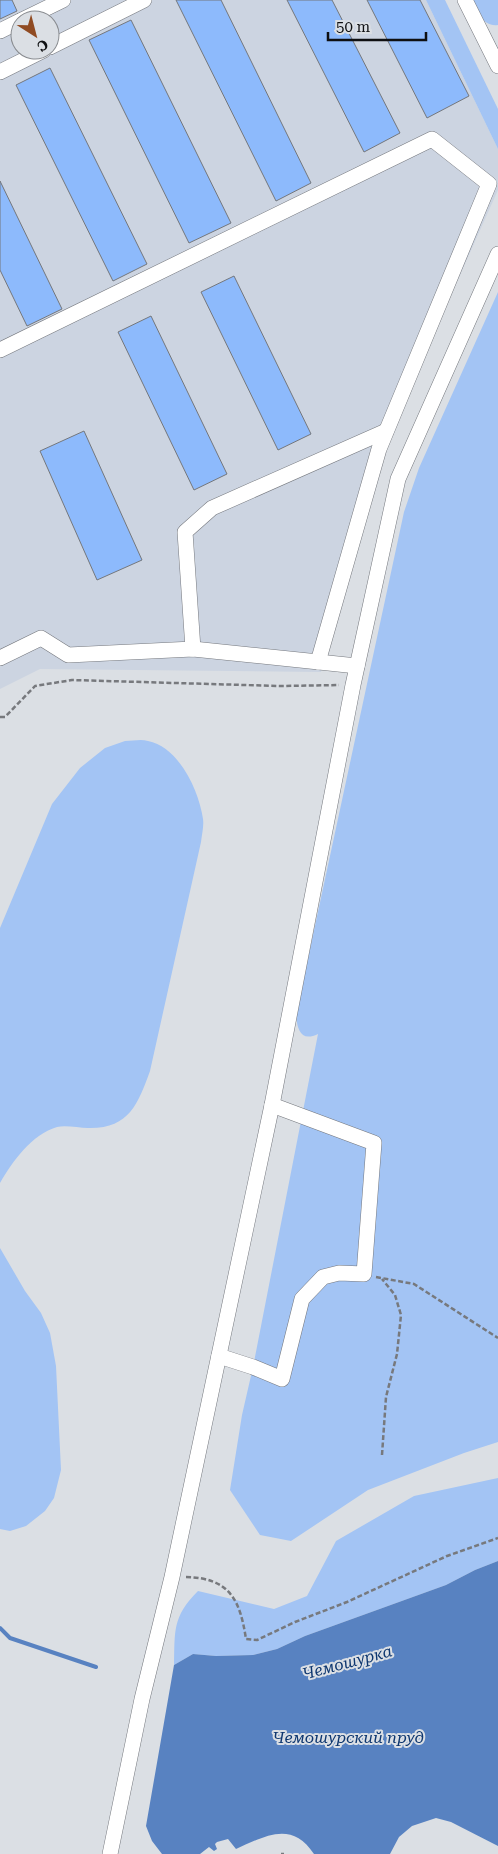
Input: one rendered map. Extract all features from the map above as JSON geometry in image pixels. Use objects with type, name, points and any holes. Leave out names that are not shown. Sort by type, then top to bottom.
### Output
[{"type":"street","points":[[42,10],[63,0]]},
{"type":"street","points":[[60,42],[144,0]]},
{"type":"street","points":[[465,0],[498,66]]},
{"type":"street","points":[[0,72],[24,60]]},
{"type":"street","points":[[0,350],[432,139],[489,184],[376,458],[318,662]]},
{"type":"street","points":[[110,1854],[142,1700],[172,1577],[272,1105],[353,685],[398,479],[498,254]]},
{"type":"street","points":[[192,649],[185,532],[212,508],[386,431]]},
{"type":"street","points":[[0,658],[41,638],[68,655],[192,649],[357,666]]},
{"type":"street","points":[[219,1356],[253,1367],[282,1380],[302,1299],[323,1277],[339,1273],[364,1274],[374,1143],[272,1105]]},
{"type":"path","points":[[0,717],[6,716],[35,686],[72,680],[279,686],[353,685]]},
{"type":"path","points":[[364,1274],[414,1284],[498,1338]]},
{"type":"path","points":[[382,1279],[395,1295],[401,1315],[397,1354],[386,1397],[382,1455]]},
{"type":"path","points":[[172,1577],[199,1577],[213,1581],[230,1592],[242,1616],[246,1639],[257,1640],[295,1622],[347,1602],[447,1556],[498,1538]]},
{"type":"shaded area","points":[[0,0],[426,0],[498,149],[498,190],[372,472],[321,672],[40,669],[0,689]]},
{"type":"shaded area","points":[[426,0],[445,0],[498,109],[498,149]]},
{"type":"shaded area","points":[[471,0],[498,0],[498,25],[484,21]]},
{"type":"shaded area","points":[[498,292],[498,1442],[368,1490],[291,1541],[260,1535],[230,1490],[242,1415],[318,1034],[308,1036],[301,1033],[297,1025],[296,1014],[404,512],[419,468]]},
{"type":"shaded area","points":[[140,740],[159,745],[178,761],[186,772],[197,796],[203,822],[201,842],[150,1071],[136,1104],[122,1119],[102,1127],[61,1126],[48,1131],[31,1142],[0,1183],[0,928],[52,804],[80,768],[105,748],[125,741]]},
{"type":"shaded area","points":[[0,1248],[25,1291],[41,1313],[50,1333],[56,1366],[61,1470],[54,1498],[45,1511],[26,1526],[10,1531],[0,1529]]},
{"type":"shaded area","points":[[498,1478],[498,1561],[446,1585],[305,1636],[277,1649],[253,1655],[216,1656],[193,1654],[174,1665],[175,1634],[179,1617],[198,1591],[274,1609],[307,1596],[336,1541],[414,1496]]},
{"type":"water","name":"Чемошурский пруд","points":[[498,1561],[498,1846],[451,1822],[436,1818],[412,1826],[399,1837],[390,1854],[314,1854],[306,1843],[297,1837],[278,1834],[236,1849],[228,1839],[217,1842],[215,1844],[217,1849],[214,1851],[209,1847],[200,1854],[162,1854],[152,1841],[146,1826],[174,1665],[193,1654],[216,1656],[253,1655],[277,1649],[305,1636],[446,1585]]},
{"type":"building","points":[[0,0],[12,0],[17,10],[10,10],[10,14],[0,19]]},
{"type":"building","points":[[176,0],[221,0],[311,183],[276,201]]},
{"type":"building","points":[[287,0],[332,0],[400,133],[364,152]]},
{"type":"building","points":[[367,0],[420,0],[469,96],[427,118]]},
{"type":"building","points":[[131,20],[231,223],[189,243],[89,40]]},
{"type":"building","points":[[50,68],[147,264],[113,281],[16,85]]},
{"type":"building","points":[[0,181],[62,309],[27,326],[0,270]]},
{"type":"building","points":[[234,276],[311,434],[278,450],[201,292]]},
{"type":"building","points":[[151,316],[227,474],[194,490],[118,332]]},
{"type":"building","points":[[84,431],[142,560],[97,580],[40,451]]},
{"type":"waterway","name":"Чемошурка","points":[[0,1628],[10,1638],[96,1667]]}]
